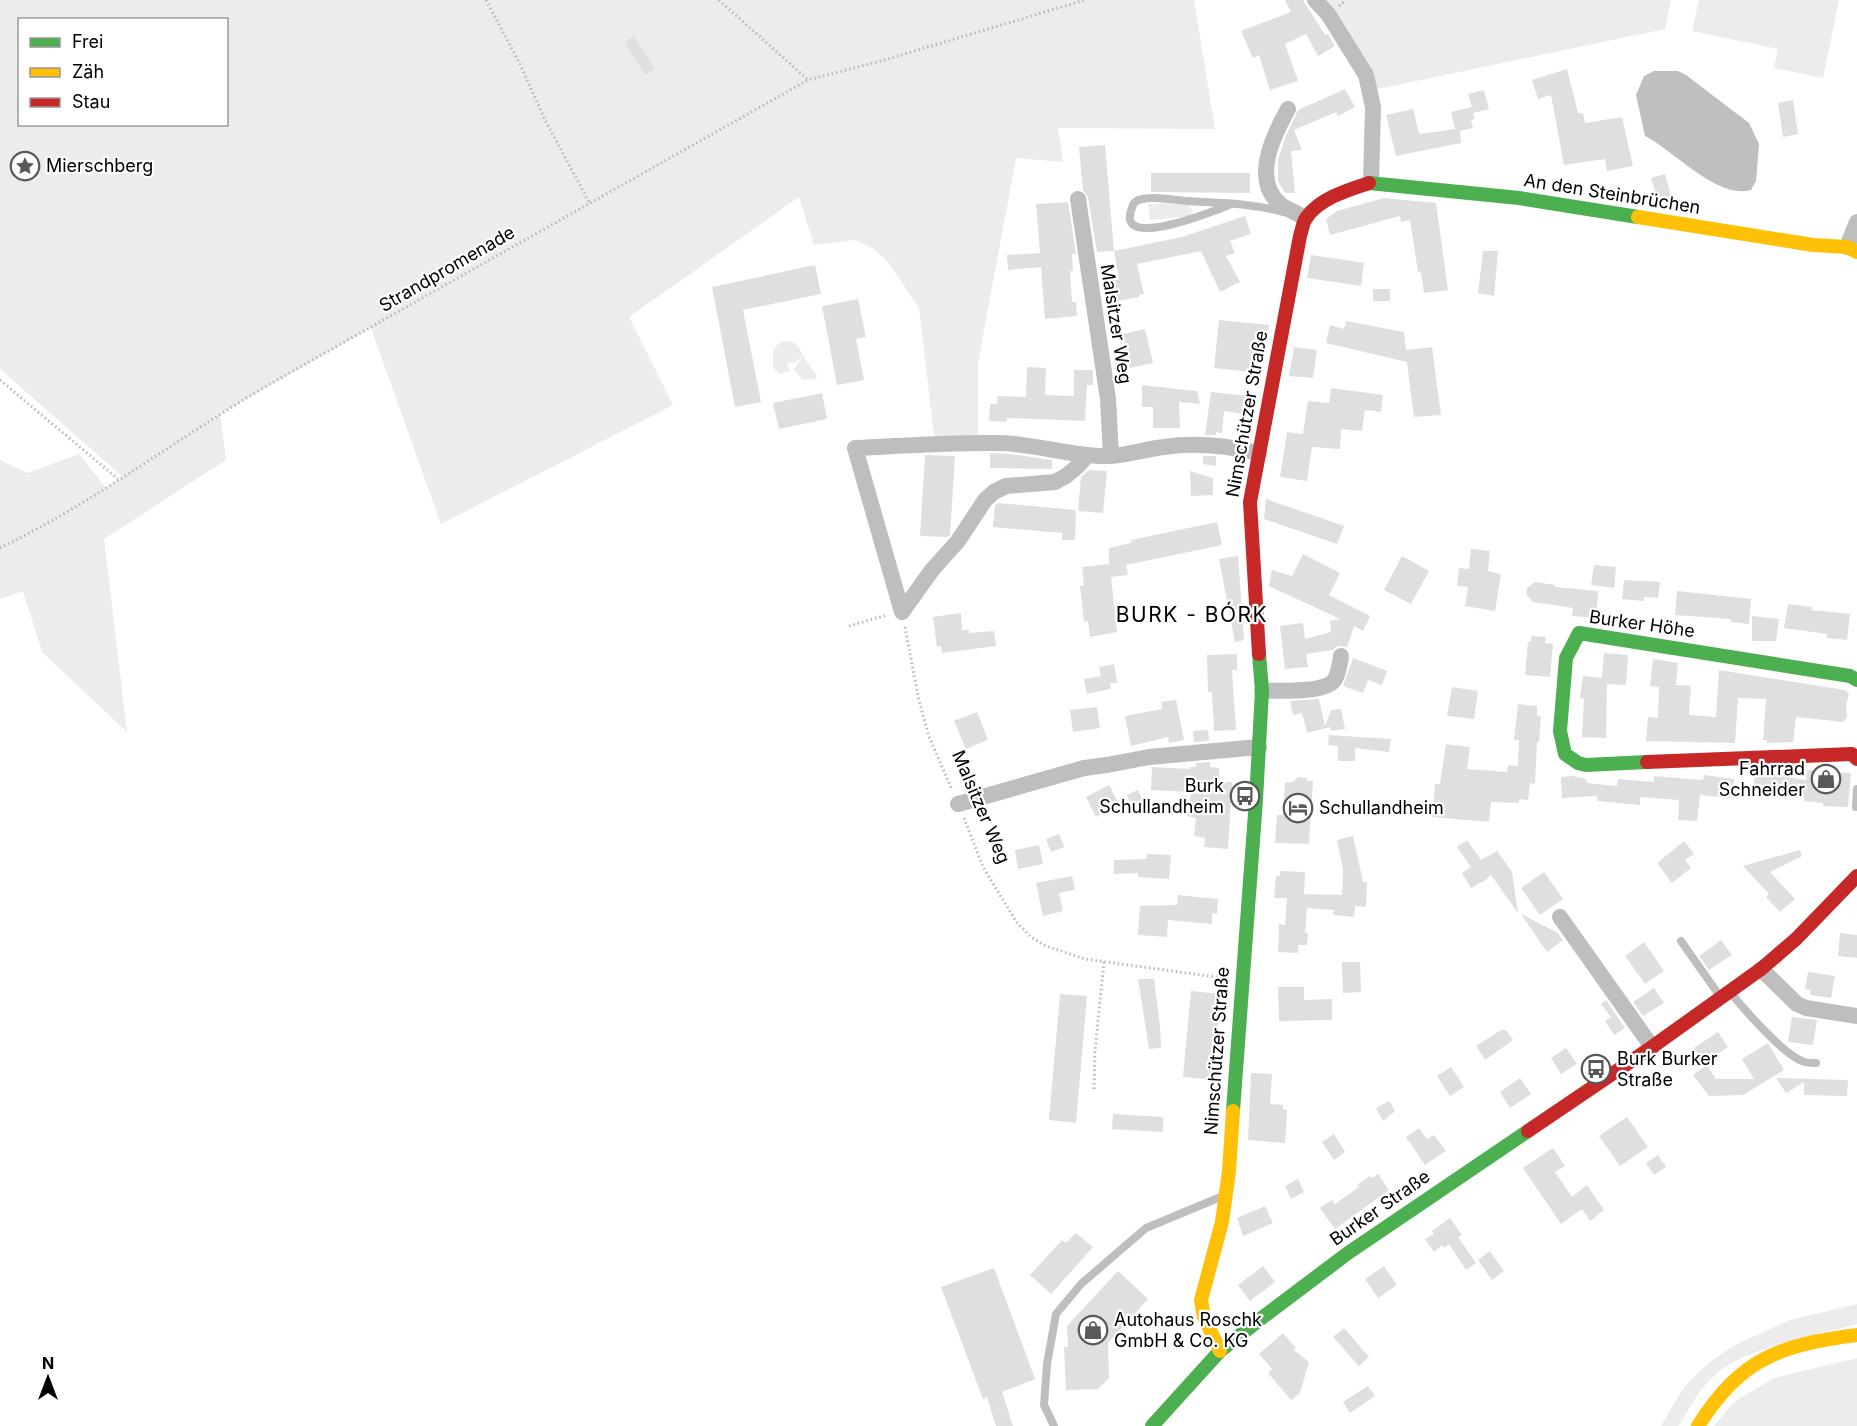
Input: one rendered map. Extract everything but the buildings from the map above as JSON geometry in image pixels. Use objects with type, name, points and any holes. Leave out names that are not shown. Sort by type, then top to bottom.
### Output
[{"type":"main road","points":[[1306,218],[1335,195],[1371,182]]},
{"type":"main road","name":"An den Steinbrüchen","points":[[1371,182],[1519,198],[1852,250]]},
{"type":"main road","name":"Nimschützer Straße","points":[[1220,1351],[1204,1317],[1201,1300],[1222,1222],[1229,1171],[1259,747],[1262,691],[1250,502],[1300,236],[1306,218]]},
{"type":"main road","name":"Burker Höhe","points":[[1855,753],[1586,765],[1578,763],[1565,753],[1560,731],[1566,658],[1579,633],[1850,676],[1857,680]]},
{"type":"main road","name":"Burker Straße","points":[[1152,1426],[1220,1351],[1348,1253],[1652,1047],[1761,969],[1796,939],[1857,876]]},
{"type":"main road","points":[[1698,1426],[1715,1399],[1728,1385],[1742,1372],[1769,1355],[1800,1343],[1857,1335]]},
{"type":"street","points":[[1315,0],[1328,14],[1366,75],[1373,107],[1371,182]]},
{"type":"street","points":[[1288,110],[1269,147],[1267,175],[1270,191],[1275,198],[1306,218]]},
{"type":"street","name":"Malsitzer Weg","points":[[1078,199],[1108,399],[1111,456]]},
{"type":"street","name":"An den Steinbrüchen","points":[[1852,250],[1857,222]]},
{"type":"street","points":[[902,612],[855,448],[997,442],[1087,455],[1111,456],[1166,447],[1198,445],[1229,447],[1259,453]]},
{"type":"street","points":[[902,612],[932,570],[958,541],[985,500],[994,492],[1006,486],[1055,482],[1066,476],[1087,455]]},
{"type":"street","points":[[1262,691],[1320,689],[1330,685],[1335,679],[1341,656]]},
{"type":"street","points":[[958,804],[1084,768],[1149,757],[1259,747]]},
{"type":"street","points":[[1560,917],[1652,1047]]},
{"type":"street","points":[[1761,969],[1797,1004],[1806,1008],[1857,1016]]},
{"type":"lane","points":[[1231,204],[1156,228],[1140,227],[1130,217],[1132,206],[1140,200],[1162,199],[1231,204],[1272,209],[1306,218]]},
{"type":"lane","points":[[1856,807],[1857,789]]},
{"type":"lane","points":[[1681,941],[1725,995],[1747,1012],[1789,1053],[1802,1062],[1816,1064]]},
{"type":"lane","points":[[1054,1426],[1044,1405],[1047,1364],[1056,1314],[1081,1284],[1146,1228],[1226,1194]]},
{"type":"path","points":[[486,0],[519,62],[545,120],[590,204]]},
{"type":"path","points":[[719,0],[808,80]]},
{"type":"path","name":"Strandpromenade","points":[[0,548],[119,480],[240,402],[808,80],[881,61],[1085,0]]},
{"type":"path","points":[[0,380],[119,480]]},
{"type":"path","points":[[849,626],[902,612]]},
{"type":"path","name":"Malsitzer Weg","points":[[902,612],[918,696],[928,734],[983,867],[1017,923],[1031,938],[1046,946],[1085,959],[1241,981]]},
{"type":"path","points":[[1094,1089],[1095,1051],[1104,961]]},
{"type":"shaded area","points":[[0,0],[1194,0],[1215,129],[1058,128],[1063,162],[1016,158],[978,363],[978,441],[935,443],[919,308],[889,263],[874,249],[855,240],[814,245],[799,197],[629,317],[673,405],[441,524],[371,328],[220,414],[226,460],[104,539],[127,732],[42,652],[23,591],[0,599],[0,460],[28,473],[79,454],[106,488],[123,477],[0,369]]},
{"type":"shaded area","points":[[1315,0],[1671,0],[1665,29],[1373,90]]},
{"type":"shaded area","points":[[1699,0],[1839,0],[1823,78],[1774,68],[1778,49],[1692,31]]},
{"type":"shaded area","points":[[1654,71],[1678,71],[1686,75],[1749,123],[1759,144],[1756,181],[1751,190],[1738,191],[1724,188],[1710,181],[1645,136],[1636,95],[1644,76]]},
{"type":"shaded area","points":[[1186,203],[1192,209],[1191,216],[1150,220],[1148,204]]},
{"type":"shaded area","points":[[790,341],[797,345],[803,355],[794,364],[791,362],[787,364],[790,371],[779,374],[773,367],[773,350],[780,342]]},
{"type":"shaded area","points":[[803,356],[817,376],[815,379],[802,380],[794,369]]},
{"type":"shaded area","points":[[1857,1304],[1857,1324],[1764,1349],[1730,1364],[1705,1385],[1679,1426],[1661,1426],[1684,1387],[1708,1363],[1735,1345],[1790,1320]]},
{"type":"shaded area","points":[[1857,1358],[1857,1426],[1714,1426],[1734,1402],[1774,1378]]},
{"type":"traffic: fast","points":[[1369,183],[1519,198],[1638,217]]},
{"type":"traffic: fast","points":[[1647,762],[1586,765],[1578,763],[1565,754],[1560,731],[1566,658],[1579,633],[1850,676],[1857,680]]},
{"type":"traffic: fast","points":[[1233,1111],[1256,800],[1262,691],[1259,654]]},
{"type":"traffic: fast","points":[[1152,1426],[1220,1351],[1263,1317],[1348,1253],[1528,1131]]},
{"type":"traffic: slow","points":[[1638,217],[1813,245],[1847,247],[1857,252]]},
{"type":"traffic: slow","points":[[1220,1351],[1204,1317],[1201,1300],[1222,1222],[1229,1171],[1233,1111]]},
{"type":"traffic: slow","points":[[1698,1426],[1730,1384],[1765,1359],[1784,1350],[1806,1344],[1857,1335]]},
{"type":"traffic: jam","points":[[1259,654],[1250,502],[1300,236],[1305,220],[1319,205],[1369,183]]},
{"type":"traffic: jam","points":[[1647,762],[1852,754],[1857,759]]},
{"type":"traffic: jam","points":[[1528,1131],[1652,1047],[1761,969],[1796,939],[1857,876]]},
{"type":"place","name":"Mierschberg","points":[[25,166]]},
{"type":"place","name":"Fahrrad Schneider","points":[[1826,779]]},
{"type":"place","name":"Burk Schullandheim","points":[[1245,796]]},
{"type":"place","name":"Schullandheim","points":[[1298,808]]},
{"type":"place","name":"Burk Burker Straße","points":[[1596,1069]]},
{"type":"place","name":"Autohaus Roschk GmbH & Co. KG","points":[[1093,1330]]},
{"type":"district","name":"BURK - BÓRK","points":[[1192,615]]}]
